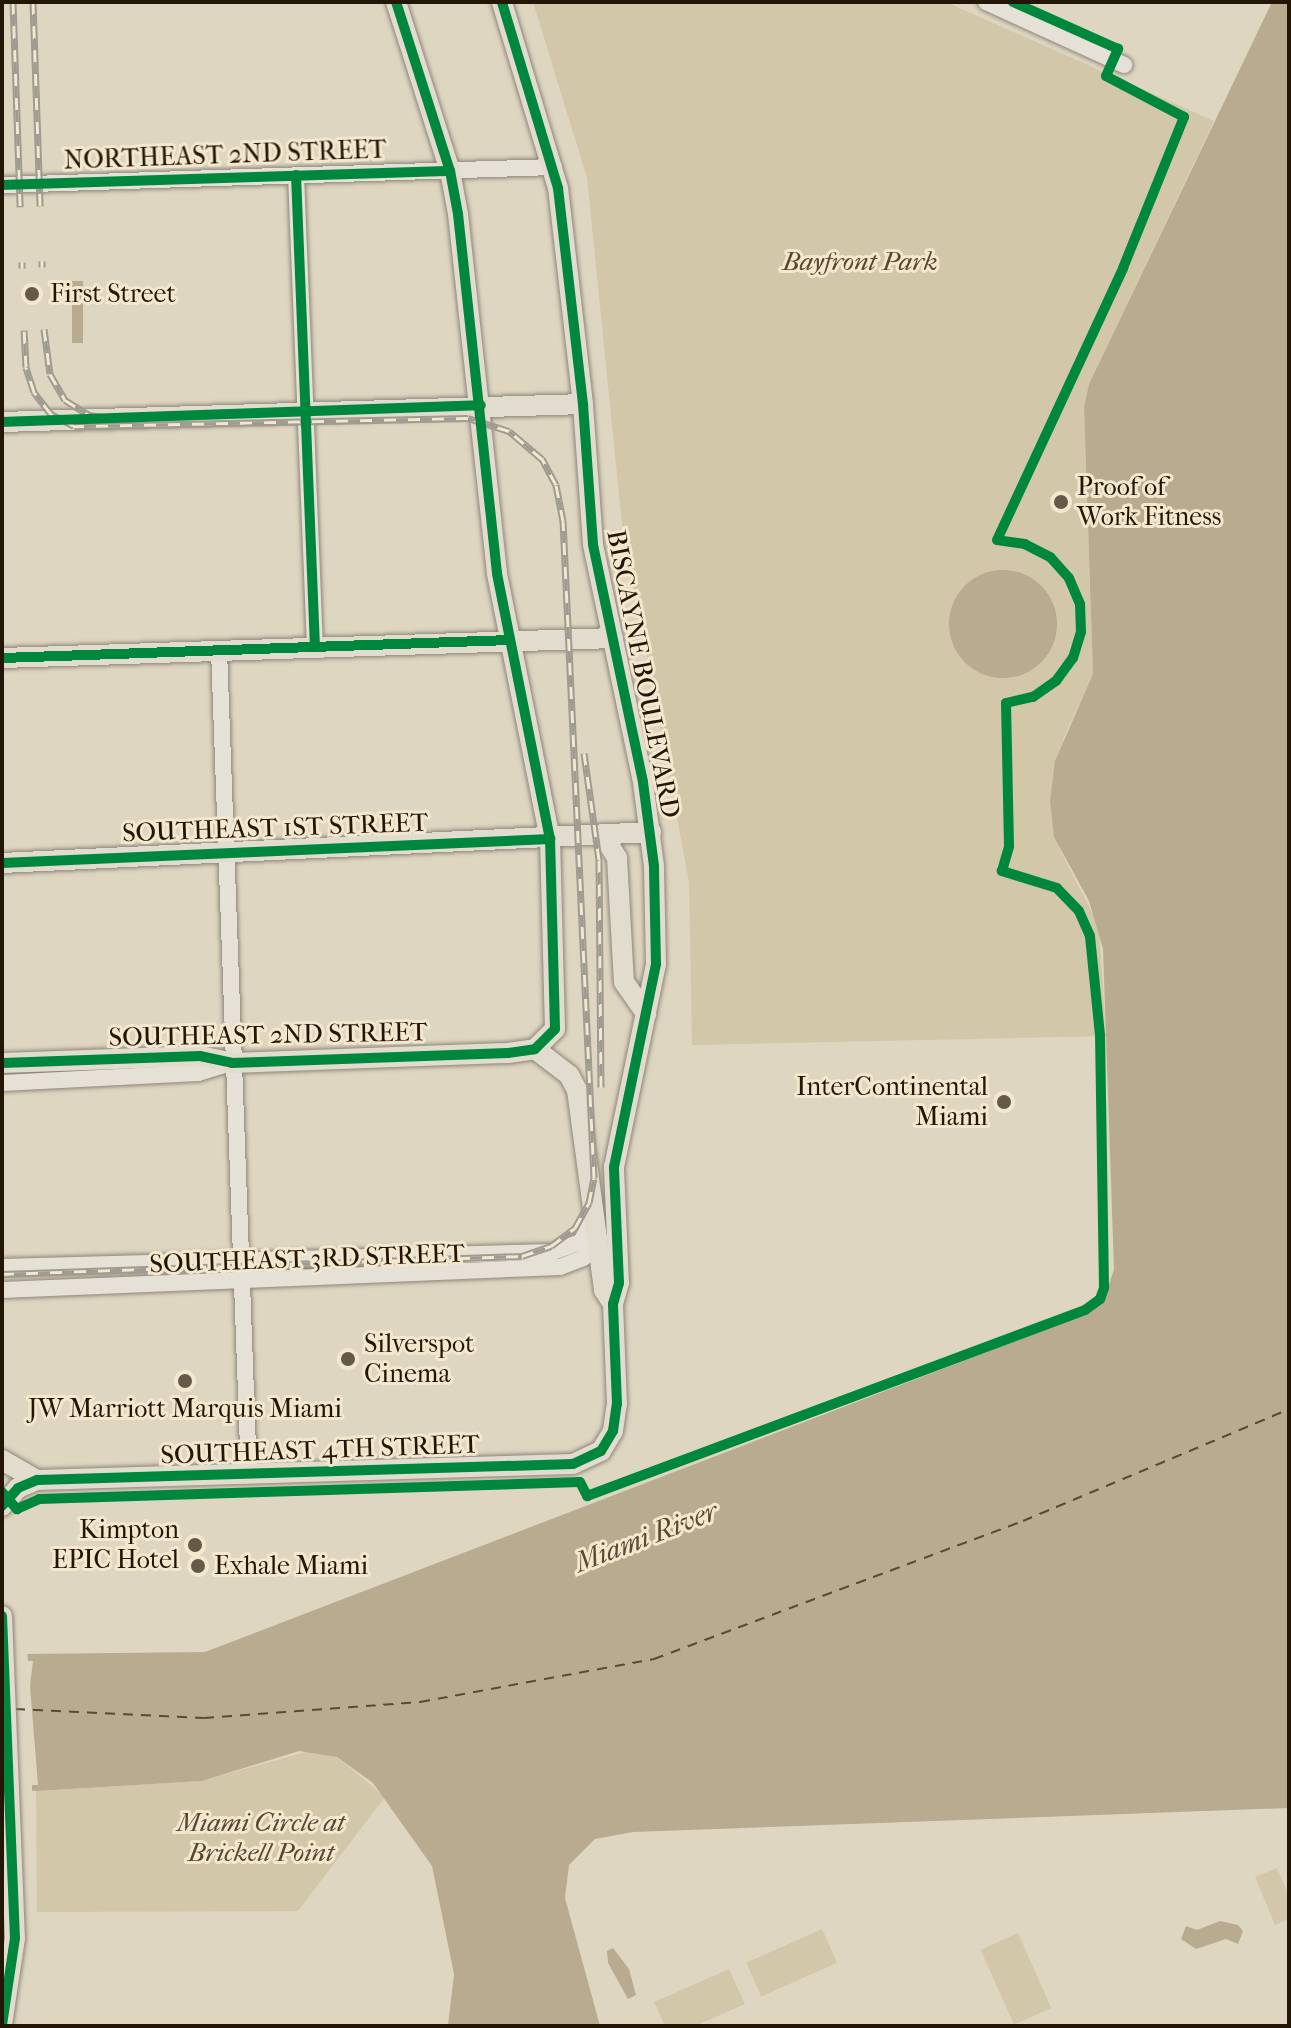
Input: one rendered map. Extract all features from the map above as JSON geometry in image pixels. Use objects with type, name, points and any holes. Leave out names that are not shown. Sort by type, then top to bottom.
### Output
[{"type":"main road","points":[[396,2],[450,171],[481,405],[493,547],[550,839],[558,1013],[550,1036],[535,1049],[569,1075],[577,1090],[604,1290],[613,1304]]},
{"type":"main road","name":"BISCAYNE BOULEVARD","points":[[502,2],[554,167],[583,404],[592,534],[651,832],[658,940],[646,1014],[618,1132],[613,1195],[619,1283],[613,1304],[617,1404],[613,1431],[601,1451]]},
{"type":"main road","points":[[2,422],[583,404]]},
{"type":"main road","points":[[2,658],[613,638]]},
{"type":"main road","name":"SOUTHEAST 1ST STREET","points":[[2,863],[604,837],[651,832]]},
{"type":"main road","points":[[604,837],[617,858],[624,982],[646,1014]]},
{"type":"main road","name":"SOUTHEAST 2ND STREET","points":[[2,1063],[200,1056],[232,1063],[535,1049]]},
{"type":"main road","points":[[598,1241],[613,1195]]},
{"type":"main road","name":"SOUTHEAST 4TH STREET","points":[[37,1480],[573,1464],[601,1451]]},
{"type":"main road","points":[[2,1460],[37,1480]]},
{"type":"main road","points":[[2,1506],[18,1488],[37,1480]]},
{"type":"main road","points":[[2,1616],[15,1878],[14,1967],[2,2025]]},
{"type":"street","points":[[986,2],[1124,65]]},
{"type":"street","name":"NORTHEAST 2ND STREET","points":[[2,185],[554,167]]},
{"type":"street","points":[[296,175],[315,647]]},
{"type":"street","points":[[219,650],[249,1475]]},
{"type":"street","name":"SOUTHEAST 2ND STREET","points":[[2,1083],[198,1073],[232,1063]]},
{"type":"street","name":"SOUTHEAST 3RD STREET","points":[[2,1269],[553,1252],[581,1242],[594,1217]]},
{"type":"street","name":"SOUTHEAST 3RD STREET","points":[[11,1290],[560,1267],[583,1258],[598,1241]]},
{"type":"street","points":[[2,1269],[11,1290]]},
{"type":"green space","name":"Bayfront Park","points":[[533,2],[946,2],[1214,121],[1089,384],[1084,407],[1093,675],[1064,737],[1050,801],[1060,850],[1099,926],[1106,1036],[692,1045],[689,882],[622,524],[587,178]]},
{"type":"green space","name":"Miami Circle at Brickell Point","points":[[309,1751],[337,1757],[385,1797],[298,1911],[37,1912],[36,1791],[202,1781]]},
{"type":"green space","points":[[1277,1868],[1289,1896],[1289,1919],[1275,1925],[1255,1877]]},
{"type":"green space","points":[[822,1929],[837,1963],[761,1997],[746,1963]]},
{"type":"green space","points":[[1018,1933],[1051,2008],[1014,2025],[981,1950]]},
{"type":"green space","points":[[729,1969],[745,2004],[695,2026],[665,2026],[654,2002]]},
{"type":"water","name":"Miami River","points":[[1272,2],[1289,2],[1289,1808],[633,1832],[595,1839],[569,1865],[565,1898],[600,2026],[448,2026],[454,1974],[432,1866],[373,1783],[337,1757],[299,1751],[202,1781],[36,1791],[2,1787],[26,1654],[205,1652],[1047,1329],[1094,1309],[1105,1297],[1114,1269],[1103,949],[1089,901],[1054,837],[1050,801],[1055,761],[1093,674],[1084,407],[1089,384]]},
{"type":"water","points":[[72,281],[83,281],[83,343],[72,343]]},
{"type":"water","points":[[1003,570],[1024,574],[1041,586],[1053,603],[1057,624],[1053,645],[1041,662],[1024,674],[1003,678],[982,674],[965,662],[953,645],[949,624],[953,603],[965,586],[982,574]]},
{"type":"water","points":[[1220,1921],[1238,1925],[1243,1931],[1238,1944],[1226,1939],[1196,1949],[1181,1939],[1186,1926],[1197,1930]]},
{"type":"water","points":[[613,1948],[629,1969],[636,1995],[628,1999],[608,1963],[607,1951]]},
{"type":"pier","points":[[2,1649],[27,1650],[28,1661],[33,1661],[30,1686],[38,1785],[32,1785],[32,1794],[2,1791]]},
{"type":"ferry route","points":[[15,1709],[204,1718],[420,1702],[654,1659],[1023,1521],[1289,1409]]},
{"type":"railway","points":[[13,2],[20,207]]},
{"type":"railway","points":[[33,2],[40,206]]},
{"type":"railway","points":[[42,261],[42,267]]},
{"type":"railway","points":[[22,262],[22,268]]},
{"type":"railway","points":[[44,329],[50,374],[65,400],[89,415],[119,420]]},
{"type":"railway","points":[[2,1274],[522,1256],[551,1246],[575,1228],[589,1203],[594,1178],[563,521],[556,485],[542,459],[509,431],[468,418],[74,426],[51,414],[34,392],[26,367],[24,330]]},
{"type":"railway","points":[[584,753],[599,860],[601,1087]]},
{"type":"cycle path","points":[[2,1063],[200,1056],[232,1063],[508,1053],[535,1049],[555,1029],[550,839],[497,573],[458,214],[450,171],[396,2]]},
{"type":"cycle path","points":[[2,1506],[18,1488],[37,1480],[573,1464],[601,1451],[613,1431],[617,1404],[613,1304],[619,1283],[614,1167],[656,964],[654,866],[643,782],[593,544],[583,404],[558,188],[502,2]]},
{"type":"cycle path","points":[[2,1492],[17,1509],[39,1499],[580,1482],[587,1496],[1085,1310],[1100,1299],[1104,1288],[1100,1035],[1090,936],[1079,911],[1057,888],[1002,871],[1009,846],[1006,703],[1033,697],[1056,681],[1073,658],[1081,632],[1080,604],[1069,578],[1050,557],[1025,544],[997,540],[1123,268],[1184,117],[1106,76],[1118,49],[1013,2]]},
{"type":"cycle path","points":[[2,185],[450,171]]},
{"type":"cycle path","points":[[296,175],[315,647]]},
{"type":"cycle path","points":[[2,422],[481,405]]},
{"type":"cycle path","points":[[2,658],[510,640]]},
{"type":"cycle path","points":[[2,863],[550,839]]},
{"type":"cycle path","points":[[2,1616],[15,1938],[2,2025]]},
{"type":"place","name":"First Street","points":[[32,294]]},
{"type":"place","name":"Proof of Work Fitness","points":[[1061,502]]},
{"type":"place","name":"InterContinental Miami","points":[[1004,1102]]},
{"type":"place","name":"Silverspot Cinema","points":[[348,1359]]},
{"type":"place","name":"JW Marriott Marquis Miami","points":[[185,1381]]},
{"type":"place","name":"Kimpton EPIC Hotel","points":[[195,1545]]},
{"type":"place","name":"Exhale Miami","points":[[198,1566]]}]
